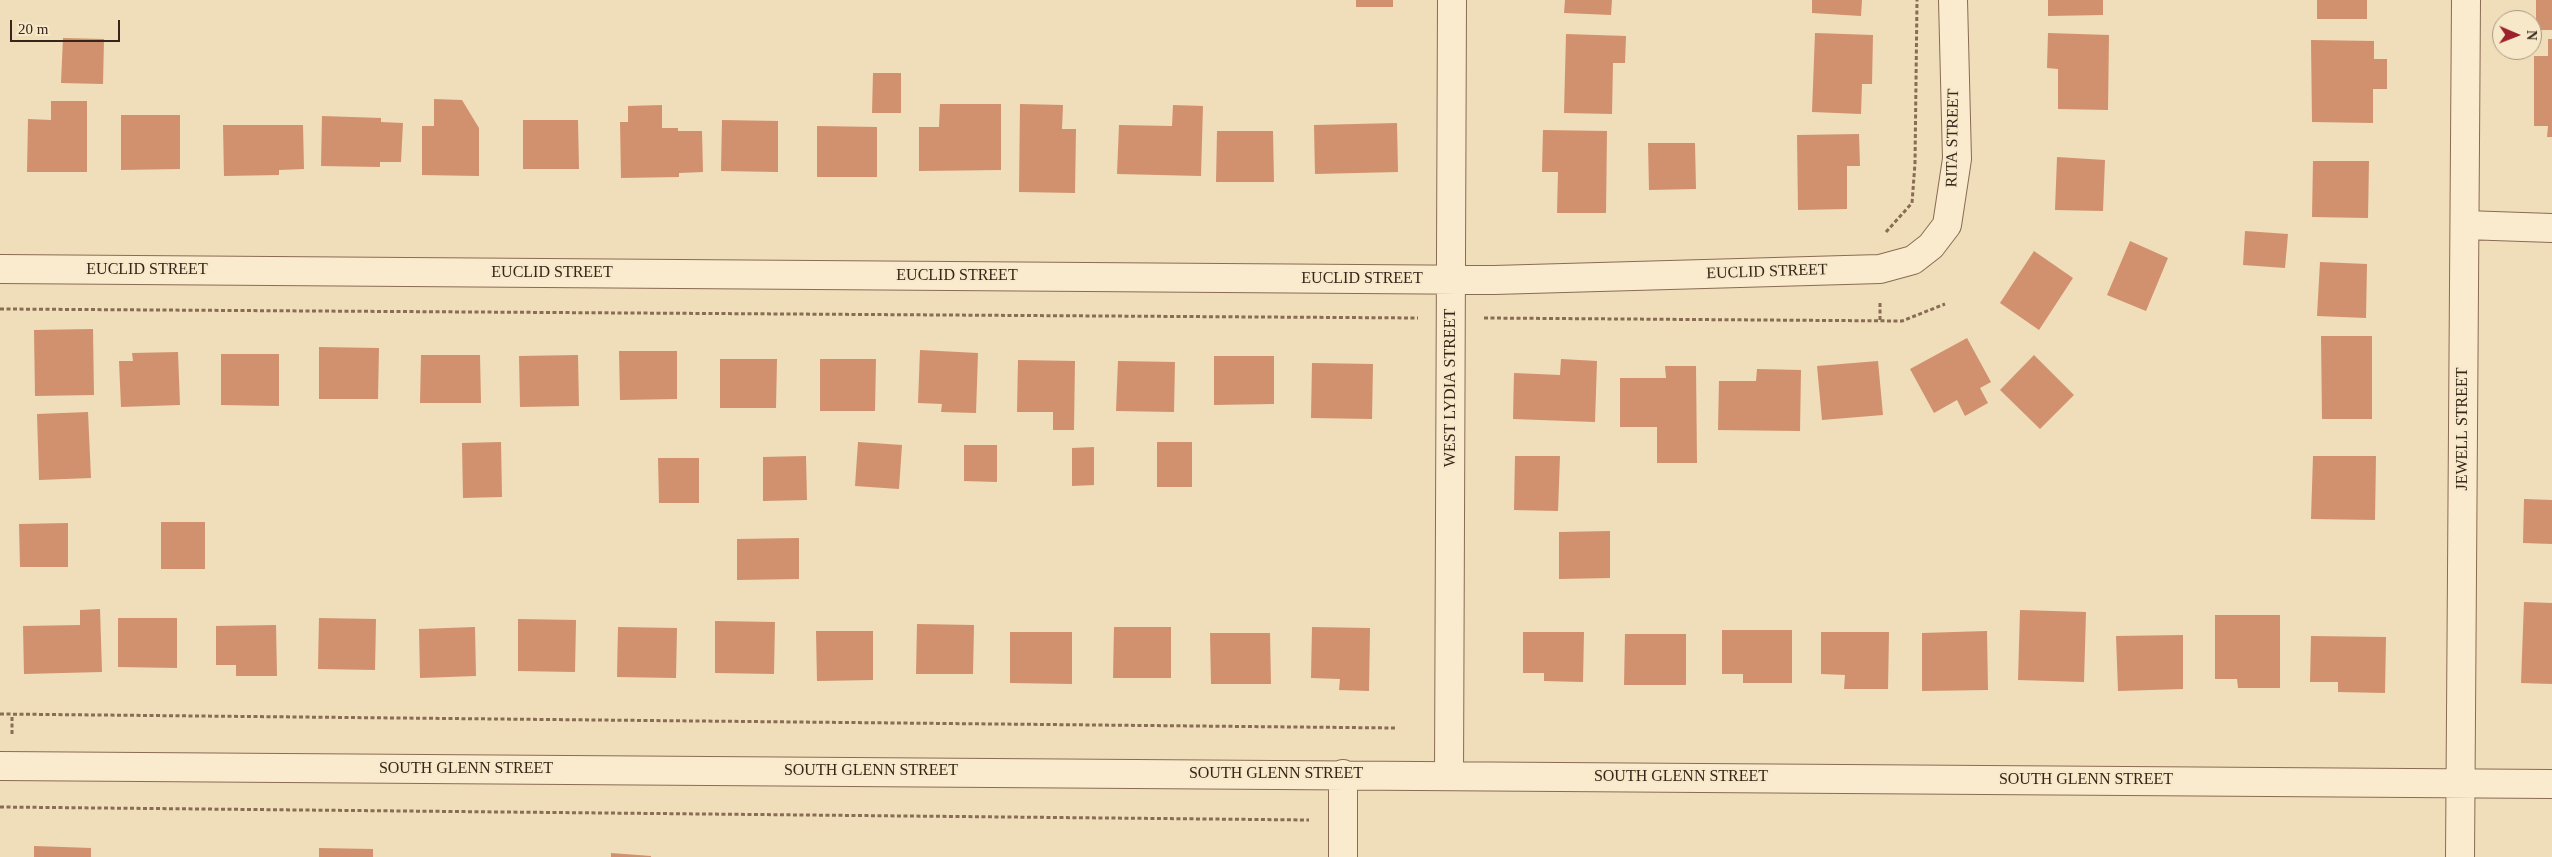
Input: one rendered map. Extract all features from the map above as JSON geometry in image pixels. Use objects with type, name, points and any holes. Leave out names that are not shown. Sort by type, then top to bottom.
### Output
[{"type":"street","name":"WEST LYDIA STREET","points":[[1450,775],[1452,0]]},
{"type":"street","name":"RITA STREET","points":[[1913,260],[1931,246],[1947,225],[1952,198],[1957,159],[1953,0]]},
{"type":"street","name":"JEWELL STREET","points":[[2460,857],[2466,0]]},
{"type":"street","points":[[2465,226],[2552,228]]},
{"type":"street","name":"EUCLID STREET","points":[[0,269],[1514,280],[1880,269],[1913,260]]},
{"type":"street","name":"SOUTH GLENN STREET","points":[[0,766],[2552,784]]},
{"type":"street","points":[[1343,774],[1343,857]]},
{"type":"path","points":[[1880,320],[1879,239],[1912,203],[1915,162],[1916,0]]},
{"type":"path","points":[[0,309],[1902,321],[1945,304]]},
{"type":"path","points":[[0,714],[1395,728]]},
{"type":"path","points":[[0,807],[1315,820]]},
{"type":"building","points":[[1356,0],[1393,0],[1393,7],[1356,7]]},
{"type":"building","points":[[1565,0],[1612,0],[1611,15],[1564,13]]},
{"type":"building","points":[[1812,0],[1862,0],[1861,16],[1812,13]]},
{"type":"building","points":[[2048,0],[2103,0],[2103,15],[2048,16]]},
{"type":"building","points":[[2317,0],[2367,0],[2367,19],[2317,19]]},
{"type":"building","points":[[2536,0],[2552,0],[2552,30],[2542,30],[2542,10],[2536,10]]},
{"type":"building","points":[[1815,33],[1873,35],[1872,84],[1862,84],[1861,114],[1812,112]]},
{"type":"building","points":[[2048,33],[2109,35],[2108,110],[2058,109],[2058,69],[2047,68]]},
{"type":"building","points":[[1566,34],[1626,36],[1625,63],[1613,63],[1612,114],[1564,113]]},
{"type":"building","points":[[63,38],[104,39],[103,84],[61,83]]},
{"type":"building","points":[[2548,39],[2552,39],[2552,137],[2547,137],[2548,126],[2534,126],[2534,60],[2542,60],[2542,56],[2548,56]]},
{"type":"building","points":[[2311,40],[2374,41],[2374,59],[2387,59],[2387,89],[2373,89],[2373,123],[2312,122]]},
{"type":"building","points":[[873,73],[901,73],[901,113],[872,113]]},
{"type":"building","points":[[434,99],[462,100],[479,128],[479,176],[422,175],[422,126],[434,126]]},
{"type":"building","points":[[51,101],[87,101],[87,172],[27,172],[28,119],[51,120]]},
{"type":"building","points":[[940,104],[1001,104],[1001,170],[919,171],[919,127],[939,127]]},
{"type":"building","points":[[1020,104],[1063,105],[1062,129],[1076,129],[1075,193],[1019,192]]},
{"type":"building","points":[[662,105],[662,128],[678,128],[678,131],[702,131],[703,172],[679,173],[679,177],[621,178],[620,122],[628,122],[628,106]]},
{"type":"building","points":[[1173,105],[1203,106],[1201,176],[1117,174],[1119,125],[1172,126]]},
{"type":"building","points":[[121,115],[180,115],[180,169],[121,170]]},
{"type":"building","points":[[322,116],[381,118],[381,122],[403,123],[401,162],[380,162],[380,167],[321,166]]},
{"type":"building","points":[[523,120],[578,120],[579,169],[523,169]]},
{"type":"building","points":[[722,120],[778,121],[778,172],[721,171]]},
{"type":"building","points":[[1397,123],[1398,172],[1315,174],[1314,125]]},
{"type":"building","points":[[223,125],[303,125],[304,169],[279,170],[279,175],[224,176]]},
{"type":"building","points":[[817,126],[877,127],[877,177],[817,177]]},
{"type":"building","points":[[1543,130],[1607,131],[1606,213],[1557,213],[1558,172],[1542,172]]},
{"type":"building","points":[[1217,131],[1273,131],[1274,182],[1216,182]]},
{"type":"building","points":[[1859,134],[1860,166],[1847,166],[1847,209],[1798,210],[1797,135]]},
{"type":"building","points":[[1648,143],[1695,143],[1696,189],[1649,190]]},
{"type":"building","points":[[2057,157],[2105,160],[2103,211],[2055,210]]},
{"type":"building","points":[[2313,161],[2369,161],[2368,218],[2312,217]]},
{"type":"building","points":[[2245,231],[2288,234],[2285,268],[2243,265]]},
{"type":"building","points":[[2130,241],[2168,258],[2146,311],[2107,295]]},
{"type":"building","points":[[2034,251],[2073,278],[2039,330],[2000,303]]},
{"type":"building","points":[[2320,262],[2367,264],[2366,318],[2317,316]]},
{"type":"building","points":[[93,329],[94,395],[35,396],[34,330]]},
{"type":"building","points":[[2321,336],[2372,336],[2372,419],[2322,419]]},
{"type":"building","points":[[1967,338],[1991,382],[1980,388],[1988,403],[1965,416],[1957,400],[1934,413],[1910,369]]},
{"type":"building","points":[[319,347],[379,348],[378,399],[319,399]]},
{"type":"building","points":[[920,350],[978,353],[976,413],[941,412],[942,404],[918,403]]},
{"type":"building","points":[[619,351],[677,351],[677,399],[620,400]]},
{"type":"building","points":[[178,352],[180,405],[121,407],[119,361],[133,361],[132,353]]},
{"type":"building","points":[[221,354],[279,354],[279,406],[221,405]]},
{"type":"building","points":[[421,355],[480,355],[481,403],[420,403]]},
{"type":"building","points":[[578,355],[579,406],[520,407],[519,356]]},
{"type":"building","points":[[2034,355],[2074,395],[2040,429],[2000,390]]},
{"type":"building","points":[[1214,356],[1274,356],[1274,404],[1214,405]]},
{"type":"building","points":[[720,359],[777,359],[776,408],[720,408]]},
{"type":"building","points":[[820,359],[876,359],[875,411],[820,411]]},
{"type":"building","points":[[1561,359],[1597,361],[1595,422],[1513,419],[1514,373],[1560,375]]},
{"type":"building","points":[[1018,360],[1075,361],[1074,430],[1053,430],[1053,412],[1017,412]]},
{"type":"building","points":[[1118,361],[1175,362],[1174,412],[1116,411]]},
{"type":"building","points":[[1878,361],[1883,415],[1822,420],[1817,366]]},
{"type":"building","points":[[1312,363],[1373,364],[1372,419],[1311,418]]},
{"type":"building","points":[[1665,366],[1696,366],[1697,463],[1657,463],[1657,427],[1620,427],[1620,378],[1666,378]]},
{"type":"building","points":[[1757,369],[1801,370],[1800,431],[1718,430],[1719,381],[1756,381]]},
{"type":"building","points":[[88,412],[91,478],[39,480],[37,414]]},
{"type":"building","points":[[501,442],[502,497],[463,498],[462,443]]},
{"type":"building","points":[[858,442],[902,445],[899,489],[855,486]]},
{"type":"building","points":[[1157,442],[1192,442],[1192,487],[1157,487]]},
{"type":"building","points":[[964,445],[997,445],[997,482],[964,481]]},
{"type":"building","points":[[1094,447],[1094,485],[1072,486],[1072,448]]},
{"type":"building","points":[[806,456],[807,500],[763,501],[763,457]]},
{"type":"building","points":[[1515,456],[1560,456],[1558,511],[1514,510]]},
{"type":"building","points":[[2313,456],[2376,456],[2375,520],[2311,519]]},
{"type":"building","points":[[658,458],[699,458],[699,503],[659,503]]},
{"type":"building","points":[[2524,499],[2552,500],[2552,544],[2523,543]]},
{"type":"building","points":[[161,522],[205,522],[205,569],[161,569]]},
{"type":"building","points":[[68,523],[68,567],[20,567],[19,524]]},
{"type":"building","points":[[1610,531],[1610,578],[1559,579],[1559,532]]},
{"type":"building","points":[[799,538],[799,579],[737,580],[737,539]]},
{"type":"building","points":[[2524,602],[2552,603],[2552,684],[2521,683]]},
{"type":"building","points":[[100,609],[102,672],[24,674],[23,626],[80,625],[80,610]]},
{"type":"building","points":[[2020,610],[2086,612],[2084,682],[2018,680]]},
{"type":"building","points":[[2215,615],[2280,615],[2280,688],[2238,688],[2237,679],[2215,679]]},
{"type":"building","points":[[118,618],[177,618],[177,668],[118,667]]},
{"type":"building","points":[[319,618],[376,619],[375,670],[318,669]]},
{"type":"building","points":[[518,619],[576,620],[575,672],[518,671]]},
{"type":"building","points":[[715,621],[775,622],[774,674],[715,673]]},
{"type":"building","points":[[917,624],[974,625],[973,674],[916,674]]},
{"type":"building","points":[[276,625],[277,676],[236,676],[236,665],[216,665],[216,626]]},
{"type":"building","points":[[475,627],[476,676],[420,678],[419,629]]},
{"type":"building","points":[[618,627],[677,628],[676,678],[617,677]]},
{"type":"building","points":[[1114,627],[1171,627],[1171,678],[1113,678]]},
{"type":"building","points":[[1312,627],[1370,628],[1369,691],[1339,690],[1340,679],[1311,678]]},
{"type":"building","points":[[1722,630],[1792,630],[1792,683],[1743,683],[1743,674],[1722,674]]},
{"type":"building","points":[[816,631],[873,631],[873,680],[817,681]]},
{"type":"building","points":[[1987,631],[1988,690],[1922,691],[1922,633]]},
{"type":"building","points":[[1010,632],[1072,632],[1072,684],[1010,683]]},
{"type":"building","points":[[1523,632],[1584,632],[1583,682],[1544,681],[1544,673],[1523,673]]},
{"type":"building","points":[[1821,632],[1889,632],[1888,689],[1844,689],[1845,675],[1821,674]]},
{"type":"building","points":[[1210,633],[1270,633],[1271,684],[1211,684]]},
{"type":"building","points":[[1625,634],[1686,634],[1686,685],[1624,685]]},
{"type":"building","points":[[2183,635],[2183,689],[2118,691],[2116,636]]},
{"type":"building","points":[[2311,636],[2386,637],[2385,693],[2338,692],[2338,682],[2310,682]]},
{"type":"building","points":[[34,846],[91,848],[91,857],[34,857]]},
{"type":"building","points":[[319,848],[373,849],[373,857],[319,857]]},
{"type":"building","points":[[611,853],[651,856],[651,857],[611,857]]}]
